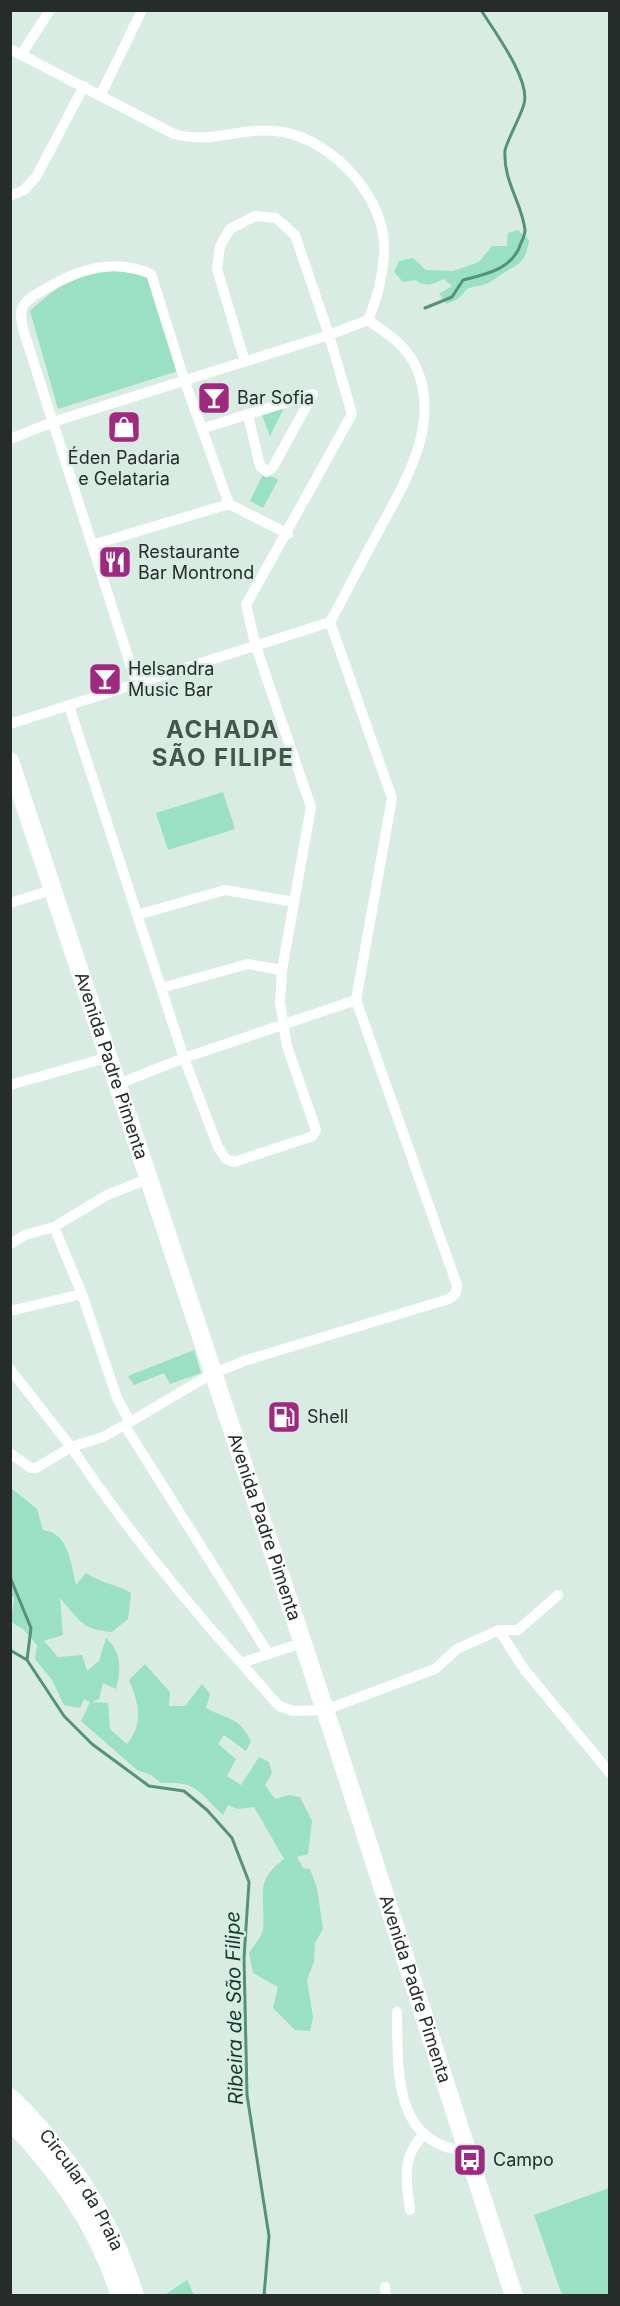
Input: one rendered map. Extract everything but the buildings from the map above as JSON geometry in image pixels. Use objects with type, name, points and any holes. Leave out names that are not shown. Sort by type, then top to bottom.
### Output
[{"type":"main road","name":"Avenida Padre Pimenta","points":[[10,760],[55,889],[325,1710],[514,2295]]},
{"type":"main road","name":"Circular da Praia","points":[[10,2097],[54,2145],[82,2183],[114,2238],[135,2295]]},
{"type":"main road","name":"Circular da Praia","points":[[10,2121],[57,2175],[87,2220],[110,2264],[120,2295]]},
{"type":"street","points":[[21,56],[50,10]]},
{"type":"street","points":[[100,96],[142,10]]},
{"type":"street","points":[[10,49],[174,134],[194,139],[213,139],[252,131],[283,132],[334,156],[354,177],[373,205],[383,231],[384,252],[381,276],[368,320]]},
{"type":"street","points":[[10,196],[24,190],[36,177],[84,86]]},
{"type":"street","points":[[69,706],[184,1058],[210,1129],[226,1159],[234,1162],[268,1153],[313,1136],[316,1130],[281,1024],[282,970],[311,807],[256,647],[246,605],[288,534],[352,414],[329,335],[295,235],[276,218],[255,216],[230,229],[220,246],[217,268],[245,362]]},
{"type":"street","points":[[137,685],[23,329],[21,313],[31,298],[81,271],[106,265],[140,269],[151,274],[185,382],[204,428],[229,504]]},
{"type":"street","points":[[10,439],[53,422],[185,382],[368,320]]},
{"type":"street","points":[[10,724],[330,622],[411,471],[422,430],[425,398],[416,366],[398,340],[368,320]]},
{"type":"street","points":[[204,428],[313,394],[273,467],[267,472],[260,466],[248,415]]},
{"type":"street","points":[[92,545],[229,504],[288,534]]},
{"type":"street","points":[[10,1453],[31,1468],[36,1467],[71,1447],[103,1437],[128,1424],[213,1373],[247,1360],[449,1299],[456,1293],[457,1285],[356,1000],[392,798],[330,622]]},
{"type":"street","points":[[10,903],[55,889]]},
{"type":"street","points":[[137,915],[225,890],[294,902]]},
{"type":"street","points":[[161,988],[248,964],[282,970]]},
{"type":"street","points":[[118,1084],[184,1058],[356,1000]]},
{"type":"street","points":[[10,1085],[109,1057]]},
{"type":"street","points":[[10,1244],[25,1235],[54,1227],[107,1195],[150,1178]]},
{"type":"street","points":[[54,1227],[82,1294],[128,1424],[268,1653]]},
{"type":"street","points":[[10,1311],[82,1294]]},
{"type":"street","points":[[10,1369],[71,1447],[119,1518],[181,1596],[279,1706],[293,1711],[325,1710],[435,1669],[457,1649],[499,1630],[518,1630],[558,1595]]},
{"type":"street","points":[[499,1630],[524,1669],[609,1773]]},
{"type":"street","points":[[241,1663],[302,1643]]},
{"type":"street","points":[[397,2012],[402,2098],[424,2134],[437,2145],[467,2151]]},
{"type":"street","points":[[410,2210],[405,2177],[406,2160],[412,2145],[424,2134]]},
{"type":"green space","points":[[518,230],[529,240],[520,263],[488,283],[468,288],[458,299],[447,304],[439,294],[452,286],[444,279],[430,284],[423,284],[415,280],[403,282],[394,272],[399,261],[413,258],[426,270],[453,271],[479,262],[492,246],[507,246],[508,233]]},
{"type":"green space","points":[[107,269],[150,277],[178,371],[58,409],[30,311],[65,284]]},
{"type":"green space","points":[[284,408],[270,436],[262,415]]},
{"type":"green space","points":[[269,475],[278,480],[263,508],[250,501],[262,476]]},
{"type":"green space","points":[[223,792],[235,829],[168,850],[156,813]]},
{"type":"green space","points":[[194,1350],[201,1373],[170,1384],[164,1373],[134,1385],[128,1376]]},
{"type":"green space","points":[[11,1488],[37,1509],[43,1530],[52,1532],[64,1543],[76,1585],[86,1573],[131,1593],[128,1619],[112,1632],[87,1626],[60,1598],[63,1635],[44,1641],[58,1657],[82,1655],[87,1671],[99,1661],[106,1638],[111,1643],[119,1662],[116,1689],[103,1683],[99,1699],[92,1702],[108,1703],[110,1729],[127,1744],[132,1736],[138,1721],[138,1713],[129,1680],[145,1664],[170,1692],[169,1706],[185,1706],[202,1684],[210,1694],[206,1708],[237,1723],[251,1741],[246,1751],[224,1735],[218,1744],[236,1759],[227,1776],[241,1785],[259,1757],[269,1762],[272,1773],[265,1785],[275,1799],[289,1795],[300,1797],[312,1821],[308,1854],[297,1857],[303,1868],[310,1869],[317,1888],[323,1929],[315,1943],[314,1962],[307,1980],[313,2017],[310,2031],[295,2030],[273,2008],[278,1987],[253,1973],[249,1953],[263,1929],[263,1890],[268,1875],[284,1859],[254,1807],[238,1809],[228,1805],[223,1815],[202,1794],[190,1786],[161,1783],[151,1775],[137,1770],[81,1721],[90,1702],[84,1699],[80,1708],[64,1705],[52,1680],[35,1659],[37,1645],[23,1629],[11,1622],[14,1597],[10,1594]]},
{"type":"green space","points":[[609,2188],[609,2295],[562,2295],[534,2215]]},
{"type":"green space","points":[[187,2280],[194,2295],[166,2295],[166,2294]]},
{"type":"waterway","points":[[425,308],[452,297],[463,280],[490,273],[505,265],[517,252],[525,233],[505,162],[505,151],[524,104],[525,94],[517,69],[481,10]]},
{"type":"waterway","name":"Ribeira de São Filipe","points":[[10,1577],[31,1628],[27,1660],[64,1716],[92,1744],[149,1786],[184,1791],[207,1810],[232,1838],[249,1882],[244,1958],[247,2095],[269,2236],[264,2296]]},
{"type":"waterway","points":[[10,1650],[27,1660]]},
{"type":"place","name":"Bar Sofia","points":[[214,398]]},
{"type":"place","name":"Éden Padaria e Gelataria","points":[[124,427]]},
{"type":"place","name":"Restaurante Bar Montrond","points":[[115,562]]},
{"type":"place","name":"Helsandra Music Bar","points":[[105,679]]},
{"type":"place","name":"Shell","points":[[284,1417]]},
{"type":"place","name":"Campo","points":[[470,2160]]},
{"type":"district","name":"ACHADA SÃO FILIPE","points":[[223,744]]}]
